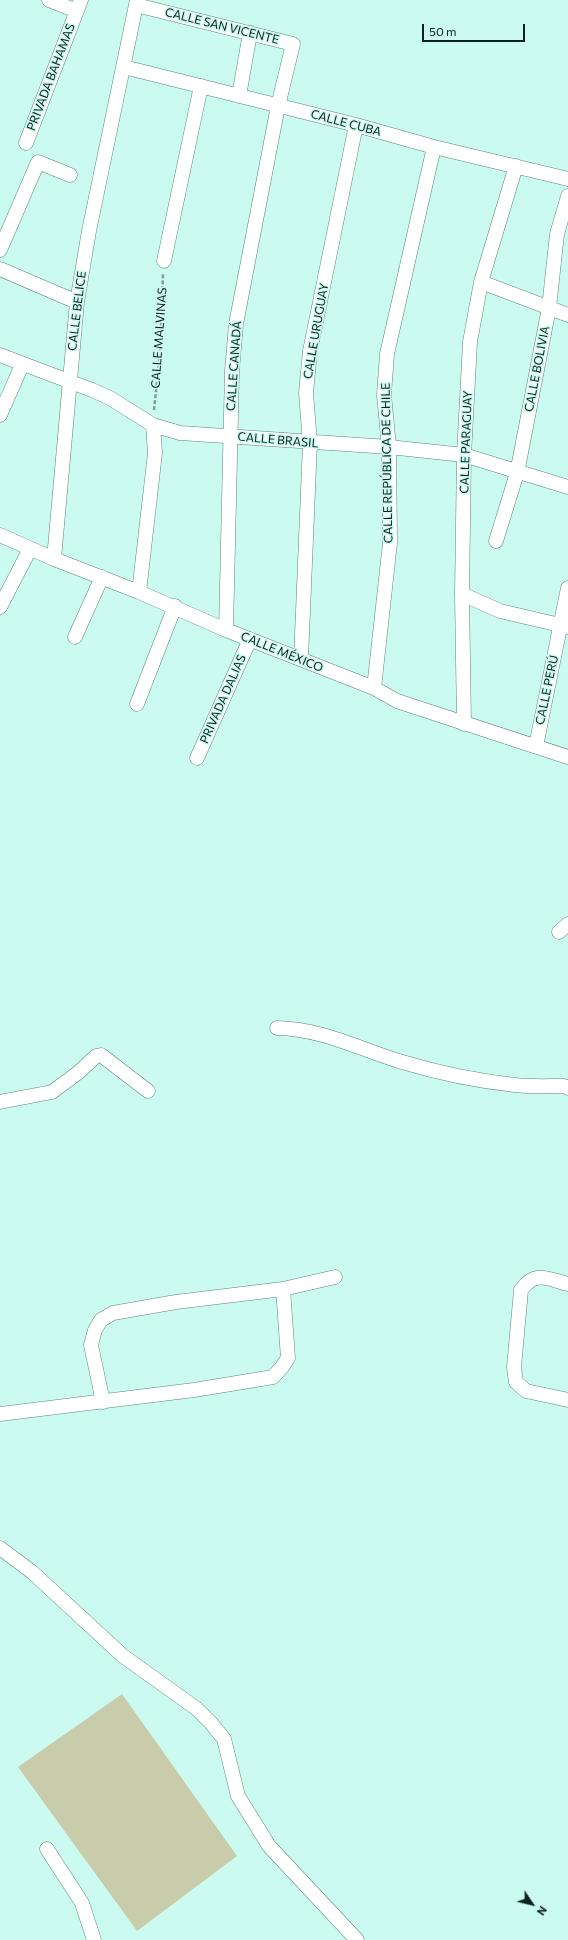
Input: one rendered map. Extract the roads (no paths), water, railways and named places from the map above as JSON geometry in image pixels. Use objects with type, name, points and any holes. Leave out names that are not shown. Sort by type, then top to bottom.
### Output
[{"type":"street","points":[[49,0],[79,5]]},
{"type":"street","name":"CALLE SAN VICENTE","points":[[137,3],[293,44],[278,106]]},
{"type":"street","name":"CALLE BELICE","points":[[54,559],[77,302],[89,231],[137,3]]},
{"type":"street","name":"PRIVADA BAHAMAS","points":[[26,143],[79,5]]},
{"type":"street","points":[[240,96],[250,33]]},
{"type":"street","name":"CALLE CUBA","points":[[124,67],[434,147],[568,179]]},
{"type":"street","points":[[164,261],[201,86]]},
{"type":"street","name":"CALLE CANADÁ","points":[[226,630],[232,371],[236,324],[278,106]]},
{"type":"street","name":"CALLE URUGUAY","points":[[301,659],[310,443],[306,393],[310,351],[356,126]]},
{"type":"street","name":"CALLE REPÚBLICA DE CHILE","points":[[374,688],[390,543],[389,447],[384,395],[387,354],[434,147]]},
{"type":"street","points":[[0,250],[38,162],[70,175]]},
{"type":"street","name":"CALLE PARAGUAY","points":[[464,724],[462,594],[464,456],[470,342],[481,282],[516,166]]},
{"type":"street","name":"CALLE BOLIVIA","points":[[496,541],[517,473],[549,308],[558,234],[568,196]]},
{"type":"street","points":[[0,269],[77,302]]},
{"type":"street","points":[[481,282],[568,315]]},
{"type":"street","name":"CALLE BRASIL","points":[[0,356],[110,398],[153,425],[180,433],[310,443],[389,447],[464,456],[568,487]]},
{"type":"street","points":[[0,416],[22,365]]},
{"type":"street","points":[[139,592],[155,453],[153,425]]},
{"type":"street","name":"CALLE MÉXICO","points":[[0,535],[54,559],[175,606],[226,630],[374,688],[397,701],[568,757]]},
{"type":"street","points":[[0,607],[30,549]]},
{"type":"street","points":[[75,637],[102,577]]},
{"type":"street","name":"CALLE PERÚ","points":[[536,746],[564,626],[568,588]]},
{"type":"street","points":[[462,594],[500,611],[564,626]]},
{"type":"street","points":[[137,704],[175,606]]},
{"type":"street","name":"PRIVADA DALIAS","points":[[197,758],[250,639]]},
{"type":"street","points":[[277,1028],[299,1029],[348,1042],[402,1062],[474,1080],[516,1086],[564,1086],[568,1088]]},
{"type":"street","points":[[0,1102],[52,1092],[79,1072],[96,1056],[100,1055],[148,1091]]},
{"type":"street","points":[[568,1284],[538,1276],[528,1281],[521,1290],[514,1366],[516,1382],[526,1391],[568,1400]]},
{"type":"street","points":[[103,1402],[91,1344],[95,1330],[101,1320],[113,1313],[176,1302],[283,1289],[335,1277]]},
{"type":"street","points":[[0,1414],[194,1390],[273,1376],[288,1358],[283,1289]]},
{"type":"street","points":[[0,1548],[32,1572],[123,1656],[197,1709],[211,1723],[224,1739],[238,1796],[269,1846],[357,1940]]},
{"type":"street","points":[[46,1849],[82,1903],[94,1940]]}]
